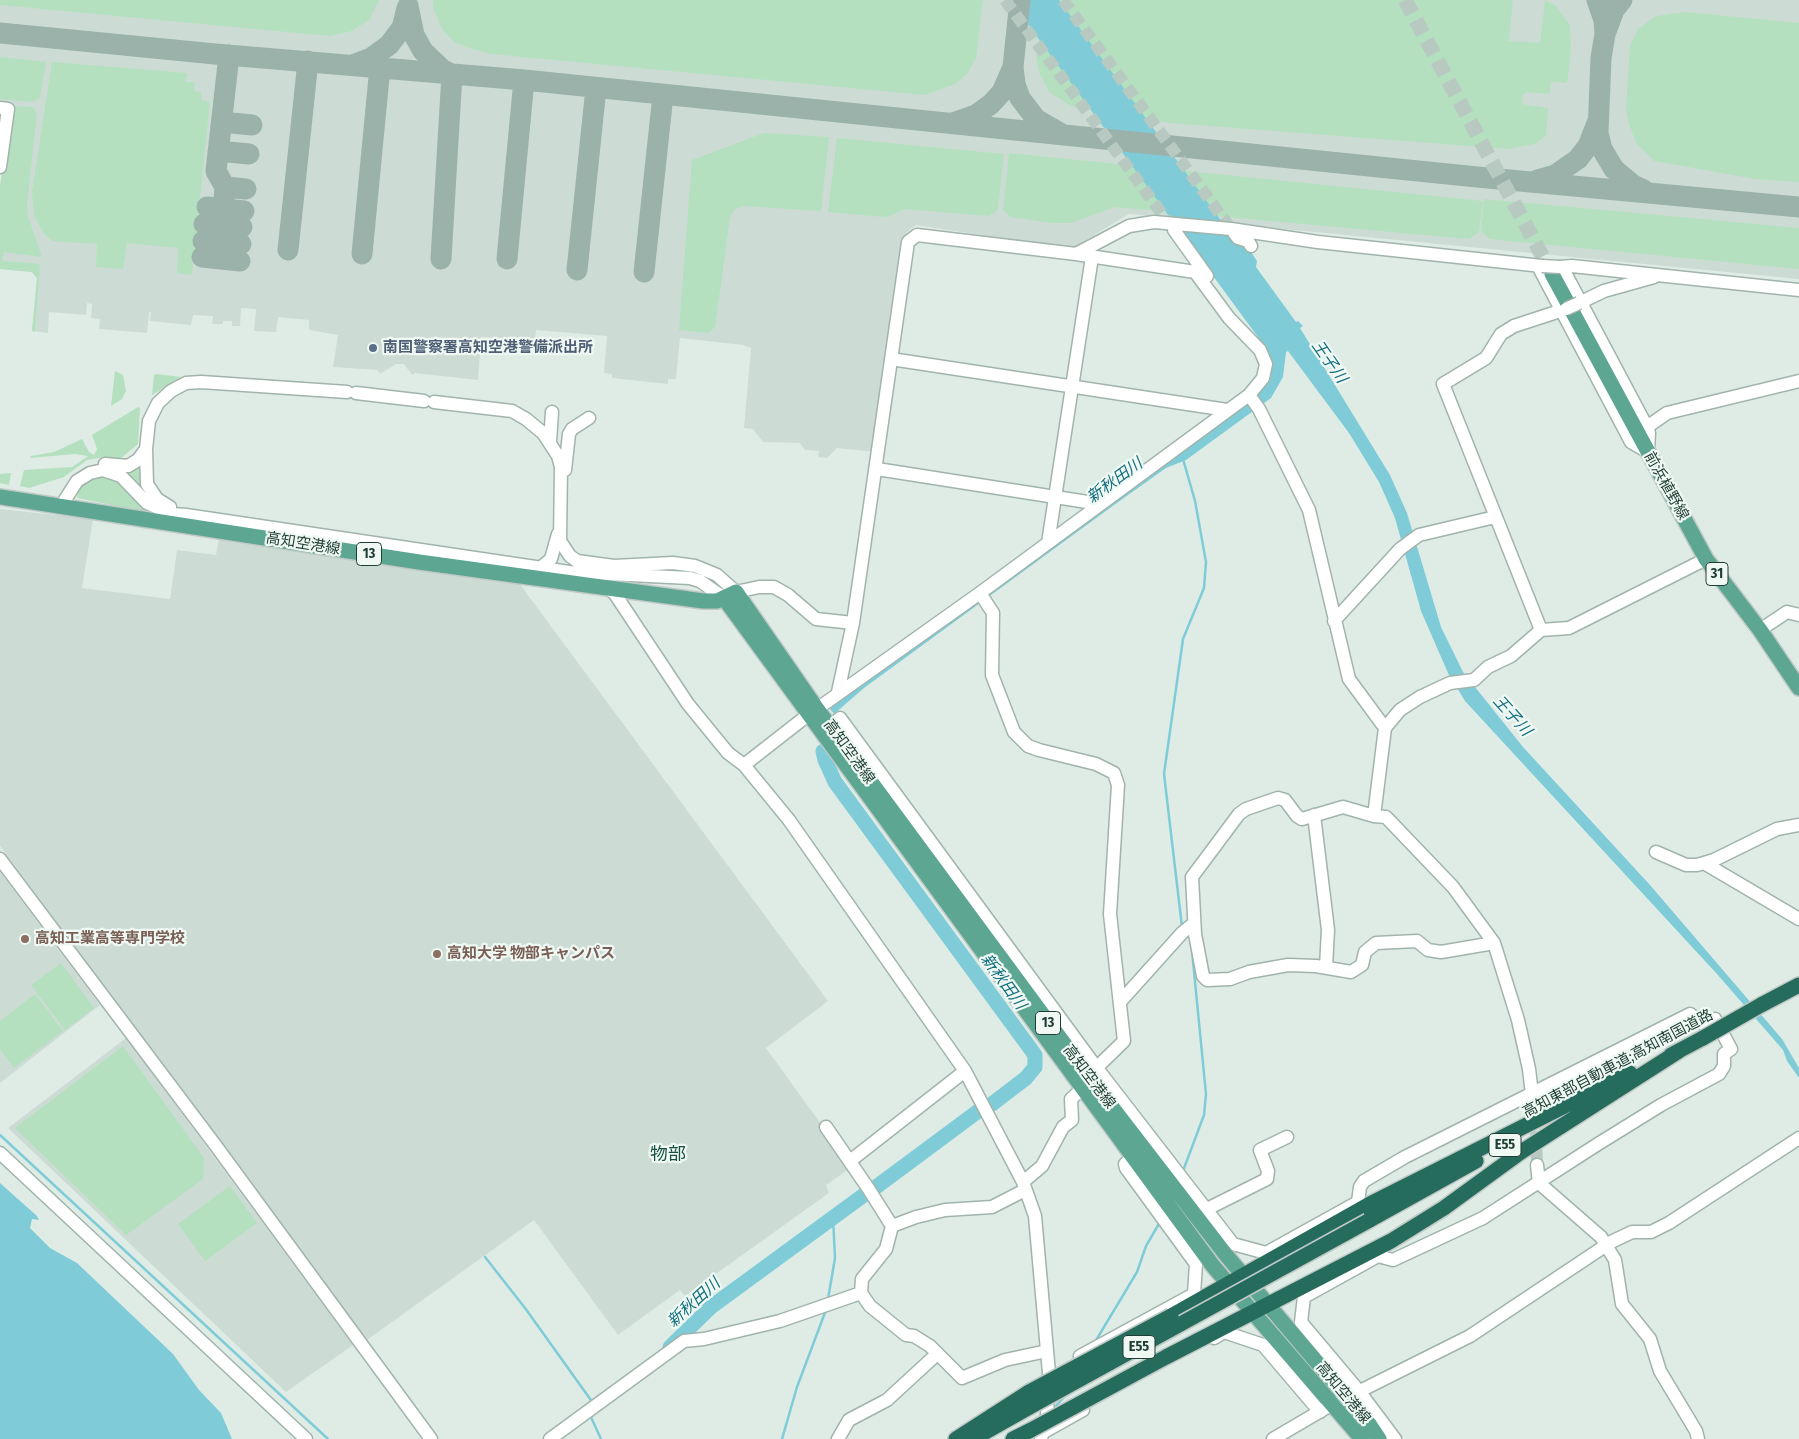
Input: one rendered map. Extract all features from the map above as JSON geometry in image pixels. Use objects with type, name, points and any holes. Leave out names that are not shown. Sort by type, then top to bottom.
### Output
[{"type":"highway","name":"高知東部自動車道;高知南国道路","points":[[1243,1282],[1368,1222],[1643,1068],[1679,1051],[1799,984]]},
{"type":"highway","points":[[1013,1439],[1038,1434],[1166,1357],[1391,1241],[1444,1208],[1521,1152],[1679,1051]]},
{"type":"highway","points":[[956,1439],[1032,1398],[1227,1284],[1243,1282],[1306,1239],[1368,1205],[1439,1168],[1498,1142],[1606,1084],[1643,1068]]},
{"type":"highway","name":"E55","points":[[973,1439],[1032,1398],[1243,1282]]},
{"type":"main road","name":"前浜植野線","points":[[1551,268],[1706,559],[1760,630],[1799,688]]},
{"type":"main road","name":"高知空港線","points":[[0,497],[508,575],[710,602],[730,595],[813,712],[1243,1282],[1268,1304],[1353,1394],[1379,1439]]},
{"type":"main road","name":"高知空港線","points":[[813,712],[830,727],[1089,1077],[1133,1157],[1227,1284],[1253,1313],[1326,1408],[1362,1439]]},
{"type":"street","points":[[0,108],[8,109],[0,167]]},
{"type":"street","points":[[1076,254],[1128,226],[1154,222],[1231,229],[1318,242],[1551,268],[1572,266],[1799,290]]},
{"type":"street","points":[[1174,230],[1229,307],[1241,328]]},
{"type":"street","points":[[1234,233],[1238,238],[1252,246]]},
{"type":"street","points":[[744,765],[838,692],[982,596],[1048,543],[1249,395],[1263,378],[1266,364],[1260,350],[1241,328],[1229,318],[1195,272],[1076,254],[917,234],[908,242],[877,469],[853,624],[838,692]]},
{"type":"street","points":[[1048,543],[1092,257]]},
{"type":"street","points":[[1551,268],[1580,302],[1647,427],[1649,433],[1648,452],[1631,442],[1564,310],[1551,268]]},
{"type":"street","points":[[1541,630],[1443,384],[1486,358],[1501,334],[1514,326],[1564,310],[1604,291],[1662,275]]},
{"type":"street","points":[[891,358],[1227,410]]},
{"type":"street","points":[[1647,427],[1667,413],[1799,381]]},
{"type":"street","points":[[186,514],[166,505],[151,492],[146,478],[148,421],[154,408],[171,391],[186,383],[201,382],[352,393],[512,411],[535,426],[550,442],[558,456],[562,479]]},
{"type":"street","points":[[1249,395],[1259,409],[1309,510],[1349,679],[1385,728]]},
{"type":"street","points":[[550,442],[552,412]]},
{"type":"street","points":[[539,569],[551,559],[558,534],[562,479],[569,434],[572,429],[589,418]]},
{"type":"street","points":[[61,506],[62,493],[73,478],[82,470],[102,464],[128,466],[138,460],[146,449]]},
{"type":"street","points":[[877,469],[1100,504]]},
{"type":"street","points":[[61,506],[77,481],[90,472],[104,470],[121,476],[141,498],[154,507],[172,514],[186,514],[539,569],[690,578],[730,595],[759,587],[774,587],[816,619],[853,624]]},
{"type":"street","points":[[1334,621],[1400,549],[1420,536],[1495,517]]},
{"type":"street","points":[[558,534],[570,556],[584,563],[614,566],[674,563],[695,566],[717,575],[730,595]]},
{"type":"street","points":[[1374,816],[1385,728],[1400,710],[1420,697],[1450,683],[1474,680],[1488,667],[1511,656],[1541,630],[1569,628],[1706,559]]},
{"type":"street","points":[[607,587],[615,594],[688,704],[728,754],[744,765],[788,820],[965,1071],[984,1107],[1024,1186],[1035,1216],[1049,1373],[1047,1415],[1038,1434]]},
{"type":"street","points":[[892,1226],[945,1210],[992,1206],[1024,1186],[1042,1166],[1063,1127],[1072,1120],[1071,1100],[1089,1077],[1124,1041],[1110,914],[1117,777],[1114,773],[1096,764],[1061,758],[1028,746],[1014,732],[992,675],[993,614],[982,596]]},
{"type":"street","points":[[1760,630],[1787,612],[1799,615]]},
{"type":"street","points":[[1494,943],[1441,952],[1428,950],[1416,941],[1376,943],[1365,952],[1362,965],[1351,972],[1326,967],[1288,965],[1249,972],[1230,979],[1207,980],[1203,976],[1194,923],[1192,877],[1238,814],[1250,807],[1282,798],[1299,818],[1343,807],[1374,816],[1386,816],[1453,887],[1494,943],[1518,1020],[1533,1094],[1534,1111]]},
{"type":"street","points":[[1314,814],[1328,930],[1326,967]]},
{"type":"street","points":[[1656,852],[1686,865],[1704,863],[1714,860],[1777,829],[1799,825]]},
{"type":"street","points":[[0,860],[216,1146],[431,1439]]},
{"type":"street","points":[[1704,863],[1799,920]]},
{"type":"street","points":[[1120,1002],[1182,933],[1194,923]]},
{"type":"street","points":[[1089,1077],[1233,1244],[1266,1253],[1358,1202],[1360,1187],[1364,1181],[1405,1157],[1690,1014],[1703,1024],[1715,1019],[1731,1049],[1724,1054],[1724,1066],[1719,1074],[1653,1110],[1474,1223],[1393,1260],[1378,1256],[1304,1298],[1301,1322],[1353,1394],[1395,1439]]},
{"type":"street","points":[[850,1161],[965,1071]]},
{"type":"street","points":[[826,1127],[892,1226],[886,1249],[863,1274],[861,1293],[870,1306],[906,1335],[923,1341],[962,1378],[1005,1360],[1047,1351]]},
{"type":"street","points":[[1205,1210],[1267,1179],[1268,1171],[1260,1150],[1287,1137]]},
{"type":"street","points":[[1274,1439],[1326,1408],[1470,1336],[1606,1245],[1632,1232],[1651,1232],[1669,1223],[1799,1138]]},
{"type":"street","points":[[0,1153],[306,1439]]},
{"type":"street","points":[[1049,1373],[1194,1294],[1196,1264],[1126,1168],[1125,1164],[1133,1157]]},
{"type":"street","points":[[1537,1165],[1539,1183],[1601,1237],[1606,1245],[1617,1265],[1622,1304],[1650,1339],[1660,1371],[1696,1431],[1698,1439]]},
{"type":"street","points":[[550,1439],[684,1341],[704,1339],[780,1321],[861,1293]]},
{"type":"street","points":[[1038,1434],[1224,1332],[1263,1345],[1326,1408]]},
{"type":"street","points":[[838,1439],[850,1420],[887,1400],[937,1354]]},
{"type":"shaded area","points":[[0,0],[1799,0],[1799,279],[1129,214],[1076,246],[1052,246],[916,225],[906,233],[875,452],[837,448],[827,458],[818,457],[819,451],[805,450],[800,443],[763,442],[753,429],[744,428],[751,348],[743,345],[680,338],[676,379],[668,379],[668,384],[612,378],[612,374],[604,373],[607,336],[536,330],[535,340],[481,337],[478,380],[415,373],[412,375],[404,364],[396,364],[380,374],[377,370],[333,367],[338,335],[309,330],[309,320],[278,317],[276,332],[254,331],[256,309],[241,308],[240,326],[232,326],[232,321],[223,321],[223,324],[212,324],[213,316],[193,315],[191,325],[150,321],[151,312],[149,312],[147,333],[99,329],[100,319],[91,318],[92,304],[87,303],[86,315],[49,312],[48,333],[32,331],[37,278],[32,272],[0,269],[0,186],[13,106],[0,105]]},
{"type":"shaded area","name":"高知大学 物部キャンパス","points":[[0,509],[93,519],[82,588],[170,599],[177,550],[216,555],[219,539],[519,583],[828,1001],[766,1048],[852,1167],[826,1185],[829,1193],[685,1296],[680,1290],[618,1335],[534,1220],[367,1340],[0,846]]},
{"type":"shaded area","name":"高知工業高等専門学校","points":[[0,872],[100,1005],[0,1083]]},
{"type":"shaded area","points":[[126,1038],[353,1345],[286,1392],[8,1128]]},
{"type":"green space","points":[[0,0],[379,0],[369,20],[352,31],[330,36],[0,5]]},
{"type":"green space","points":[[433,0],[983,0],[976,58],[967,74],[955,84],[925,95],[491,54],[454,42],[442,29],[433,7]]},
{"type":"green space","points":[[1046,0],[1513,0],[1509,41],[1540,43],[1545,0],[1556,6],[1570,26],[1571,49],[1567,83],[1551,82],[1550,94],[1528,92],[1523,94],[1522,104],[1548,108],[1546,136],[1534,144],[1509,149],[1170,123],[1071,106],[1049,92],[1040,74],[1036,58]]},
{"type":"green space","points":[[1685,12],[1799,23],[1799,182],[1755,179],[1654,161],[1637,144],[1629,125],[1626,109],[1630,47],[1638,29],[1656,16]]},
{"type":"green space","points":[[0,57],[46,62],[40,98],[32,102],[0,99]]},
{"type":"green space","points":[[52,62],[187,73],[186,82],[195,82],[194,91],[201,92],[201,100],[210,102],[192,275],[177,273],[178,248],[127,243],[123,269],[96,267],[97,244],[52,241],[42,231],[34,215],[32,192]]},
{"type":"green space","points":[[13,106],[32,107],[37,114],[27,204],[28,216],[41,257],[4,252],[2,261],[40,264],[35,332],[32,331],[37,278],[32,272],[0,269],[0,186]]},
{"type":"green space","points":[[764,133],[829,137],[821,211],[743,206],[734,210],[730,218],[715,327],[708,333],[679,330],[692,160]]},
{"type":"green space","points":[[837,138],[1004,154],[998,210],[989,216],[905,209],[884,217],[828,212]]},
{"type":"green space","points":[[1009,153],[1483,201],[1479,232],[1469,239],[1115,207],[1071,223],[1051,223],[1011,217],[1003,210]]},
{"type":"green space","points":[[1484,199],[1799,228],[1799,269],[1489,239],[1481,231]]},
{"type":"green space","points":[[115,371],[123,375],[126,391],[122,399],[111,406]]},
{"type":"green space","points":[[154,375],[181,377],[152,395]]},
{"type":"green space","points":[[138,407],[140,408],[138,444],[120,459],[104,457],[87,460],[64,477],[29,488],[20,486],[24,470],[72,467],[88,456],[75,454],[30,458],[31,456],[54,452],[82,439],[89,452],[94,455],[97,449],[92,435]]},
{"type":"green space","points":[[142,463],[154,500],[115,468]]},
{"type":"green space","points":[[11,473],[9,485],[0,483],[0,474]]},
{"type":"green space","points":[[101,475],[124,484],[170,517],[77,498],[78,489],[85,482]]},
{"type":"green space","points":[[61,963],[94,1008],[65,1030],[31,985]]},
{"type":"green space","points":[[35,994],[63,1031],[14,1068],[0,1049],[0,1021]]},
{"type":"green space","points":[[123,1046],[204,1158],[203,1179],[126,1235],[15,1128]]},
{"type":"green space","points":[[230,1186],[257,1223],[205,1261],[178,1224]]},
{"type":"water","points":[[1010,0],[1059,0],[1233,237],[1245,243],[1257,261],[1256,267],[1296,322],[1298,321],[1303,326],[1300,328],[1390,475],[1407,513],[1441,627],[1463,672],[1523,747],[1650,885],[1782,1039],[1799,1068],[1799,1078],[1787,1061],[1783,1050],[1717,974],[1465,701],[1448,673],[1421,611],[1395,518],[1379,482],[1349,433],[1288,351],[1286,352],[1283,377],[1271,398],[1186,460],[1166,468],[1114,505],[864,688],[834,714],[830,709],[837,700],[1254,393],[1266,348]]},
{"type":"water","points":[[0,1183],[37,1216],[39,1220],[32,1219],[30,1228],[50,1248],[77,1263],[173,1354],[199,1390],[221,1413],[232,1439],[0,1439]]},
{"type":"waterway","points":[[1182,927],[1164,774],[1183,639],[1204,588],[1206,562],[1195,501],[1183,459]]},
{"type":"waterway","name":"新秋田川","points":[[823,751],[835,782],[1035,1055],[1035,1067],[1026,1078],[872,1190]]},
{"type":"waterway","points":[[1183,1171],[1204,1115],[1206,1094],[1192,951]]},
{"type":"waterway","points":[[0,1135],[328,1439]]},
{"type":"waterway","name":"新秋田川","points":[[670,1347],[711,1307],[868,1192]]},
{"type":"waterway","points":[[828,1299],[835,1258],[833,1218]]},
{"type":"waterway","points":[[1095,1342],[1137,1272],[1146,1246],[1160,1222]]},
{"type":"waterway","points":[[485,1257],[525,1308],[593,1403]]},
{"type":"waterway","points":[[782,1439],[797,1387],[826,1310]]},
{"type":"waterway","points":[[1053,1409],[1066,1395]]},
{"type":"waterway","points":[[590,1415],[601,1439]]},
{"type":"taxiway","points":[[1020,0],[1013,67],[1015,84],[1020,98],[1036,119],[1060,133]]},
{"type":"taxiway","points":[[1597,0],[1604,20],[1605,34]]},
{"type":"taxiway","points":[[1622,0],[1614,10],[1605,34],[1601,58],[1598,133],[1602,149],[1614,169],[1633,185],[1644,190]]},
{"type":"taxiway","points":[[408,6],[414,35],[423,51],[443,70],[452,74],[441,259]]},
{"type":"taxiway","points":[[355,64],[371,58],[389,45],[402,28],[407,8]]},
{"type":"taxiway","points":[[0,33],[215,54],[524,80],[1477,177],[1799,207]]},
{"type":"taxiway","points":[[219,259],[225,187],[216,171],[229,55]]},
{"type":"taxiway","points":[[288,250],[308,61]]},
{"type":"taxiway","points":[[362,254],[380,67]]},
{"type":"taxiway","points":[[953,123],[976,115],[991,104],[1002,92],[1013,67]]},
{"type":"taxiway","points":[[507,259],[524,80]]},
{"type":"taxiway","points":[[577,270],[596,88]]},
{"type":"taxiway","points":[[644,272],[663,95]]},
{"type":"taxiway","points":[[222,122],[252,125]]},
{"type":"taxiway","points":[[1537,180],[1555,175],[1578,159],[1588,146],[1597,123]]},
{"type":"taxiway","points":[[218,151],[249,154]]},
{"type":"taxiway","points":[[225,187],[246,189]]},
{"type":"taxiway","points":[[207,207],[244,211]]},
{"type":"taxiway","points":[[204,224],[242,227]]},
{"type":"taxiway","points":[[203,241],[241,244]]},
{"type":"taxiway","points":[[202,257],[240,261]]},
{"type":"tunnel","points":[[1005,0],[1174,230]]},
{"type":"tunnel","points":[[1063,0],[1234,233]]},
{"type":"tunnel","points":[[1405,0],[1552,274]]},
{"type":"tunnel","points":[[1535,1113],[1537,1165]]},
{"type":"place","name":"南国警察署高知空港警備派出所","points":[[373,348]]},
{"type":"place","name":"高知工業高等専門学校","points":[[25,939]]},
{"type":"place","name":"高知大学 物部キャンパス","points":[[437,954]]},
{"type":"district","name":"物部","points":[[668,1155]]},
{"type":"water label","name":"王子川","points":[[1329,362]]},
{"type":"water label","name":"王子川","points":[[1512,716]]}]
